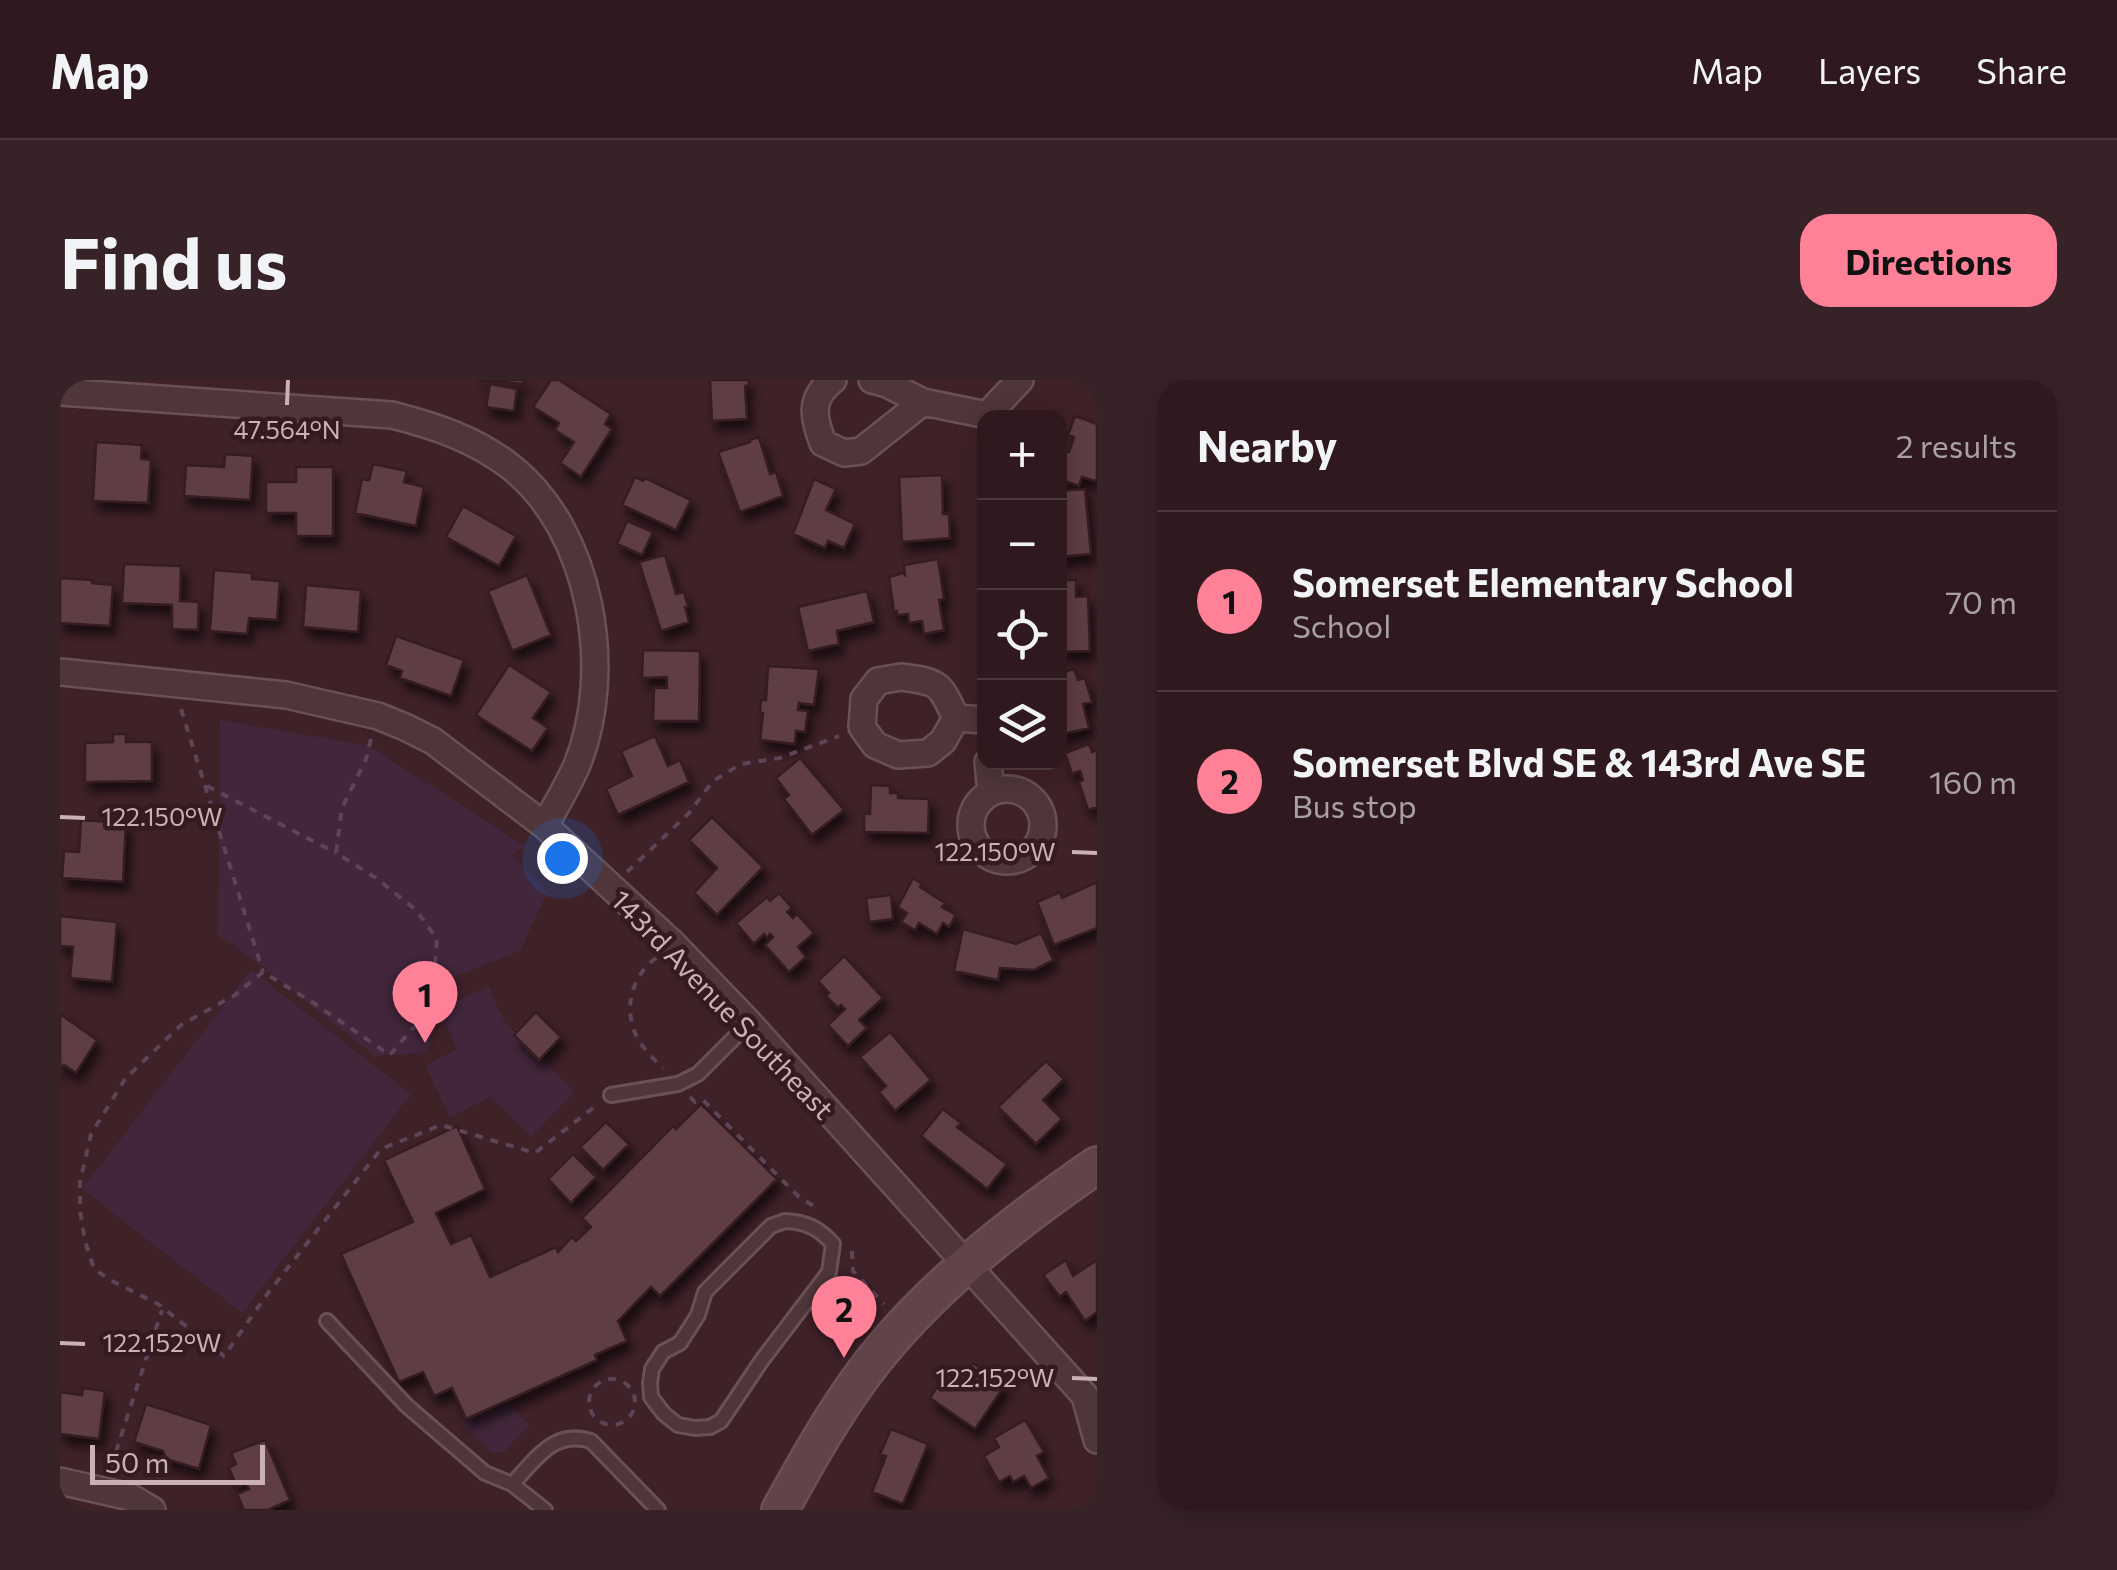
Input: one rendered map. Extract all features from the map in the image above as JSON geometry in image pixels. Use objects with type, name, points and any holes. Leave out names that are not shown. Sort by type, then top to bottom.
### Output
[{"type":"street","points":[[834,380],[816,398],[815,422],[823,443],[844,453],[861,451],[923,402]]},
{"type":"street","points":[[872,380],[923,402],[977,414]]},
{"type":"street","points":[[992,410],[1020,380]]},
{"type":"street","points":[[60,392],[392,416],[433,425],[468,439],[512,468],[547,503],[577,562],[594,644],[593,687],[585,735],[577,764],[545,826]]},
{"type":"street","name":"143rd Avenue Southeast","points":[[60,672],[286,694],[378,716],[433,742],[545,826],[672,943],[966,1264],[1091,1392]]},
{"type":"street","points":[[956,718],[977,720]]},
{"type":"street","points":[[989,770],[991,792]]},
{"type":"street","points":[[780,1510],[810,1454],[865,1371],[914,1316],[966,1264],[1097,1165]]},
{"type":"street","points":[[1091,1392],[1097,1440]]},
{"type":"street","points":[[60,1481],[130,1497],[152,1510]]},
{"type":"lane","points":[[611,1094],[678,1084],[698,1074],[749,1024]]},
{"type":"lane","points":[[785,1221],[813,1226],[833,1244],[829,1272],[762,1360],[720,1421],[710,1427],[678,1425],[652,1397],[652,1368],[663,1352],[680,1343],[698,1315],[705,1292],[770,1226],[785,1221]]},
{"type":"lane","points":[[327,1321],[407,1406],[485,1473],[512,1484],[545,1510]]},
{"type":"lane","points":[[512,1484],[554,1441],[582,1438],[591,1441],[658,1510]]},
{"type":"path","points":[[180,706],[263,972],[390,1054],[412,1029],[437,1012],[437,939],[416,910],[376,878],[205,784]]},
{"type":"path","points":[[628,872],[688,813],[713,781],[741,764],[780,758],[846,733]]},
{"type":"path","points":[[336,853],[342,808],[372,739]]},
{"type":"path","points":[[656,958],[646,965],[632,990],[630,1018],[638,1040],[695,1102],[703,1100],[798,1196],[824,1214]]},
{"type":"path","points":[[263,972],[234,995],[181,1025],[125,1079],[91,1134],[80,1182],[85,1241],[94,1268],[163,1308],[224,1356],[268,1293],[381,1149],[442,1125],[535,1153],[611,1094]]},
{"type":"path","points":[[851,1243],[852,1271],[890,1311]]},
{"type":"path","points":[[104,1491],[163,1308]]},
{"type":"path","points":[[606,1379],[628,1384],[636,1405],[628,1419],[608,1425],[594,1417],[589,1402],[594,1388],[606,1379]]},
{"type":"shaded area","points":[[220,720],[369,746],[525,846],[512,855],[547,893],[520,951],[448,979],[440,1007],[489,987],[505,1023],[575,1092],[531,1137],[491,1097],[450,1117],[425,1065],[457,1049],[440,1011],[427,1052],[375,1056],[233,944],[218,937]]},
{"type":"shaded area","points":[[251,970],[411,1094],[242,1313],[82,1189]]},
{"type":"shaded area","points":[[508,1403],[529,1425],[504,1452],[492,1453],[461,1423]]},
{"type":"building","points":[[476,380],[524,380],[523,384]]},
{"type":"building","points":[[551,380],[559,380],[611,414],[605,424],[612,429],[581,477],[560,463],[574,442],[555,430],[559,423],[533,407]]},
{"type":"building","points":[[710,380],[749,380],[745,386],[747,419],[712,421]]},
{"type":"building","points":[[490,384],[517,389],[514,411],[486,407]]},
{"type":"building","points":[[1075,416],[1097,424],[1095,481],[1082,477],[1079,486],[1067,482],[1067,451],[1074,437],[1068,435]]},
{"type":"building","points":[[759,437],[770,474],[776,472],[783,496],[740,512],[718,452]]},
{"type":"building","points":[[96,442],[142,445],[141,459],[151,460],[148,503],[93,501]]},
{"type":"building","points":[[225,454],[253,456],[250,500],[184,496],[186,465],[224,467]]},
{"type":"building","points":[[373,464],[407,471],[404,482],[424,487],[416,526],[355,513],[362,479],[369,480]]},
{"type":"building","points":[[296,467],[333,467],[333,536],[296,536],[296,513],[266,513],[266,482],[296,482]]},
{"type":"building","points":[[942,475],[943,514],[949,514],[950,538],[902,542],[899,477]]},
{"type":"building","points":[[635,477],[691,500],[676,530],[622,505]]},
{"type":"building","points":[[814,479],[836,489],[826,510],[855,524],[844,548],[828,541],[825,548],[793,534]]},
{"type":"building","points":[[1085,489],[1091,554],[1067,556],[1067,490]]},
{"type":"building","points":[[463,506],[516,536],[499,566],[446,537]]},
{"type":"building","points":[[627,521],[653,532],[642,555],[617,544]]},
{"type":"building","points":[[665,555],[676,594],[684,592],[689,622],[661,631],[639,562]]},
{"type":"building","points":[[938,559],[944,630],[924,634],[922,621],[909,623],[908,614],[894,612],[889,577],[905,575],[904,565]]},
{"type":"building","points":[[124,564],[181,566],[180,601],[199,602],[198,630],[172,629],[172,605],[122,603]]},
{"type":"building","points":[[214,570],[252,573],[252,579],[280,581],[277,620],[249,618],[247,634],[210,631]]},
{"type":"building","points":[[527,575],[551,635],[512,651],[488,591]]},
{"type":"building","points":[[60,578],[113,585],[110,626],[60,623]]},
{"type":"building","points":[[1067,580],[1076,580],[1076,597],[1088,596],[1090,651],[1067,652]]},
{"type":"building","points":[[306,585],[361,590],[358,632],[303,627]]},
{"type":"building","points":[[867,591],[874,622],[837,631],[839,644],[808,651],[798,607]]},
{"type":"building","points":[[396,636],[464,660],[451,696],[400,678],[402,671],[386,665]]},
{"type":"building","points":[[643,650],[700,651],[699,721],[653,721],[654,688],[667,688],[667,677],[642,678]]},
{"type":"building","points":[[509,665],[551,692],[533,718],[548,728],[532,751],[476,715]]},
{"type":"building","points":[[768,666],[819,669],[814,705],[799,703],[798,710],[808,711],[805,732],[796,731],[795,744],[760,740],[761,700],[766,700]]},
{"type":"building","points":[[1074,669],[1078,680],[1085,678],[1092,702],[1083,704],[1089,728],[1067,733],[1067,671]]},
{"type":"building","points":[[113,734],[126,734],[126,742],[152,742],[152,781],[85,782],[85,743],[113,742]]},
{"type":"building","points":[[655,736],[668,766],[680,760],[689,782],[618,815],[606,789],[632,776],[621,751]]},
{"type":"building","points":[[1089,744],[1092,752],[1097,750],[1097,807],[1088,810],[1079,782],[1083,780],[1080,771],[1072,774],[1067,752]]},
{"type":"building","points":[[800,758],[844,810],[812,835],[784,799],[789,795],[776,778]]},
{"type":"building","points":[[871,785],[890,786],[890,793],[898,793],[898,798],[929,799],[928,833],[864,832],[864,814],[870,814]]},
{"type":"building","points":[[712,817],[763,867],[717,915],[694,893],[717,868],[689,840]]},
{"type":"building","points":[[81,820],[126,823],[123,882],[62,878],[64,851],[79,852]]},
{"type":"building","points":[[913,878],[945,903],[942,907],[956,915],[949,927],[943,923],[937,934],[919,923],[915,930],[901,922],[907,913],[898,907]]},
{"type":"building","points":[[1097,882],[1097,928],[1054,945],[1037,902],[1060,892],[1062,898]]},
{"type":"building","points":[[779,893],[792,908],[787,912],[793,918],[797,914],[814,933],[798,947],[806,957],[789,972],[765,945],[773,937],[770,934],[767,938],[764,934],[754,944],[736,923],[767,897],[770,901]]},
{"type":"building","points":[[891,895],[893,919],[869,922],[866,898]]},
{"type":"building","points":[[60,916],[117,922],[112,982],[70,978],[73,947],[60,946]]},
{"type":"building","points":[[963,929],[1016,944],[1041,933],[1053,960],[1034,970],[1000,968],[998,980],[954,971]]},
{"type":"building","points":[[844,956],[883,998],[859,1020],[867,1028],[848,1046],[828,1025],[845,1009],[841,1005],[838,1008],[826,996],[829,993],[818,981]]},
{"type":"building","points":[[536,1012],[561,1037],[539,1060],[514,1035]]},
{"type":"building","points":[[60,1014],[97,1040],[76,1073],[64,1065],[60,1070]]},
{"type":"building","points":[[890,1032],[931,1080],[895,1111],[879,1092],[886,1086],[860,1057]]},
{"type":"building","points":[[1046,1061],[1064,1079],[1043,1100],[1062,1119],[1036,1144],[998,1107]]},
{"type":"building","points":[[701,1104],[777,1179],[660,1296],[651,1287],[618,1321],[627,1341],[595,1355],[597,1360],[466,1419],[452,1388],[434,1396],[423,1372],[399,1382],[341,1254],[413,1222],[384,1160],[457,1126],[485,1189],[436,1213],[451,1244],[471,1235],[490,1277],[556,1247],[558,1252],[572,1237],[576,1241],[591,1227],[582,1218],[673,1126],[676,1129]]},
{"type":"building","points":[[943,1109],[961,1123],[957,1127],[1007,1164],[987,1189],[921,1136]]},
{"type":"building","points":[[606,1122],[629,1144],[603,1170],[580,1147]]},
{"type":"building","points":[[573,1154],[596,1177],[571,1203],[548,1179]]},
{"type":"building","points":[[1066,1260],[1073,1276],[1097,1260],[1097,1312],[1085,1321],[1066,1292],[1060,1297],[1043,1275]]},
{"type":"building","points":[[973,1363],[1005,1385],[975,1429],[930,1398],[950,1366],[965,1375]]},
{"type":"building","points":[[83,1388],[105,1391],[99,1439],[60,1434],[60,1392],[82,1395]]},
{"type":"building","points":[[146,1404],[211,1425],[199,1469],[166,1459],[163,1451],[134,1442]]},
{"type":"building","points":[[1023,1421],[1044,1452],[1037,1456],[1049,1478],[1031,1488],[1024,1476],[1013,1482],[1010,1476],[999,1482],[984,1456],[999,1447],[994,1438]]},
{"type":"building","points":[[891,1429],[928,1444],[903,1504],[872,1492],[886,1456],[880,1454]]},
{"type":"building","points":[[265,1440],[290,1500],[268,1510],[244,1510],[237,1494],[249,1489],[246,1483],[237,1487],[229,1468],[236,1464],[231,1453]]},
{"type":"place","name":"Somerset Elementary School","points":[[425,1043]]},
{"type":"place","name":"Somerset Blvd SE & 143rd Ave SE","points":[[844,1358]]}]
